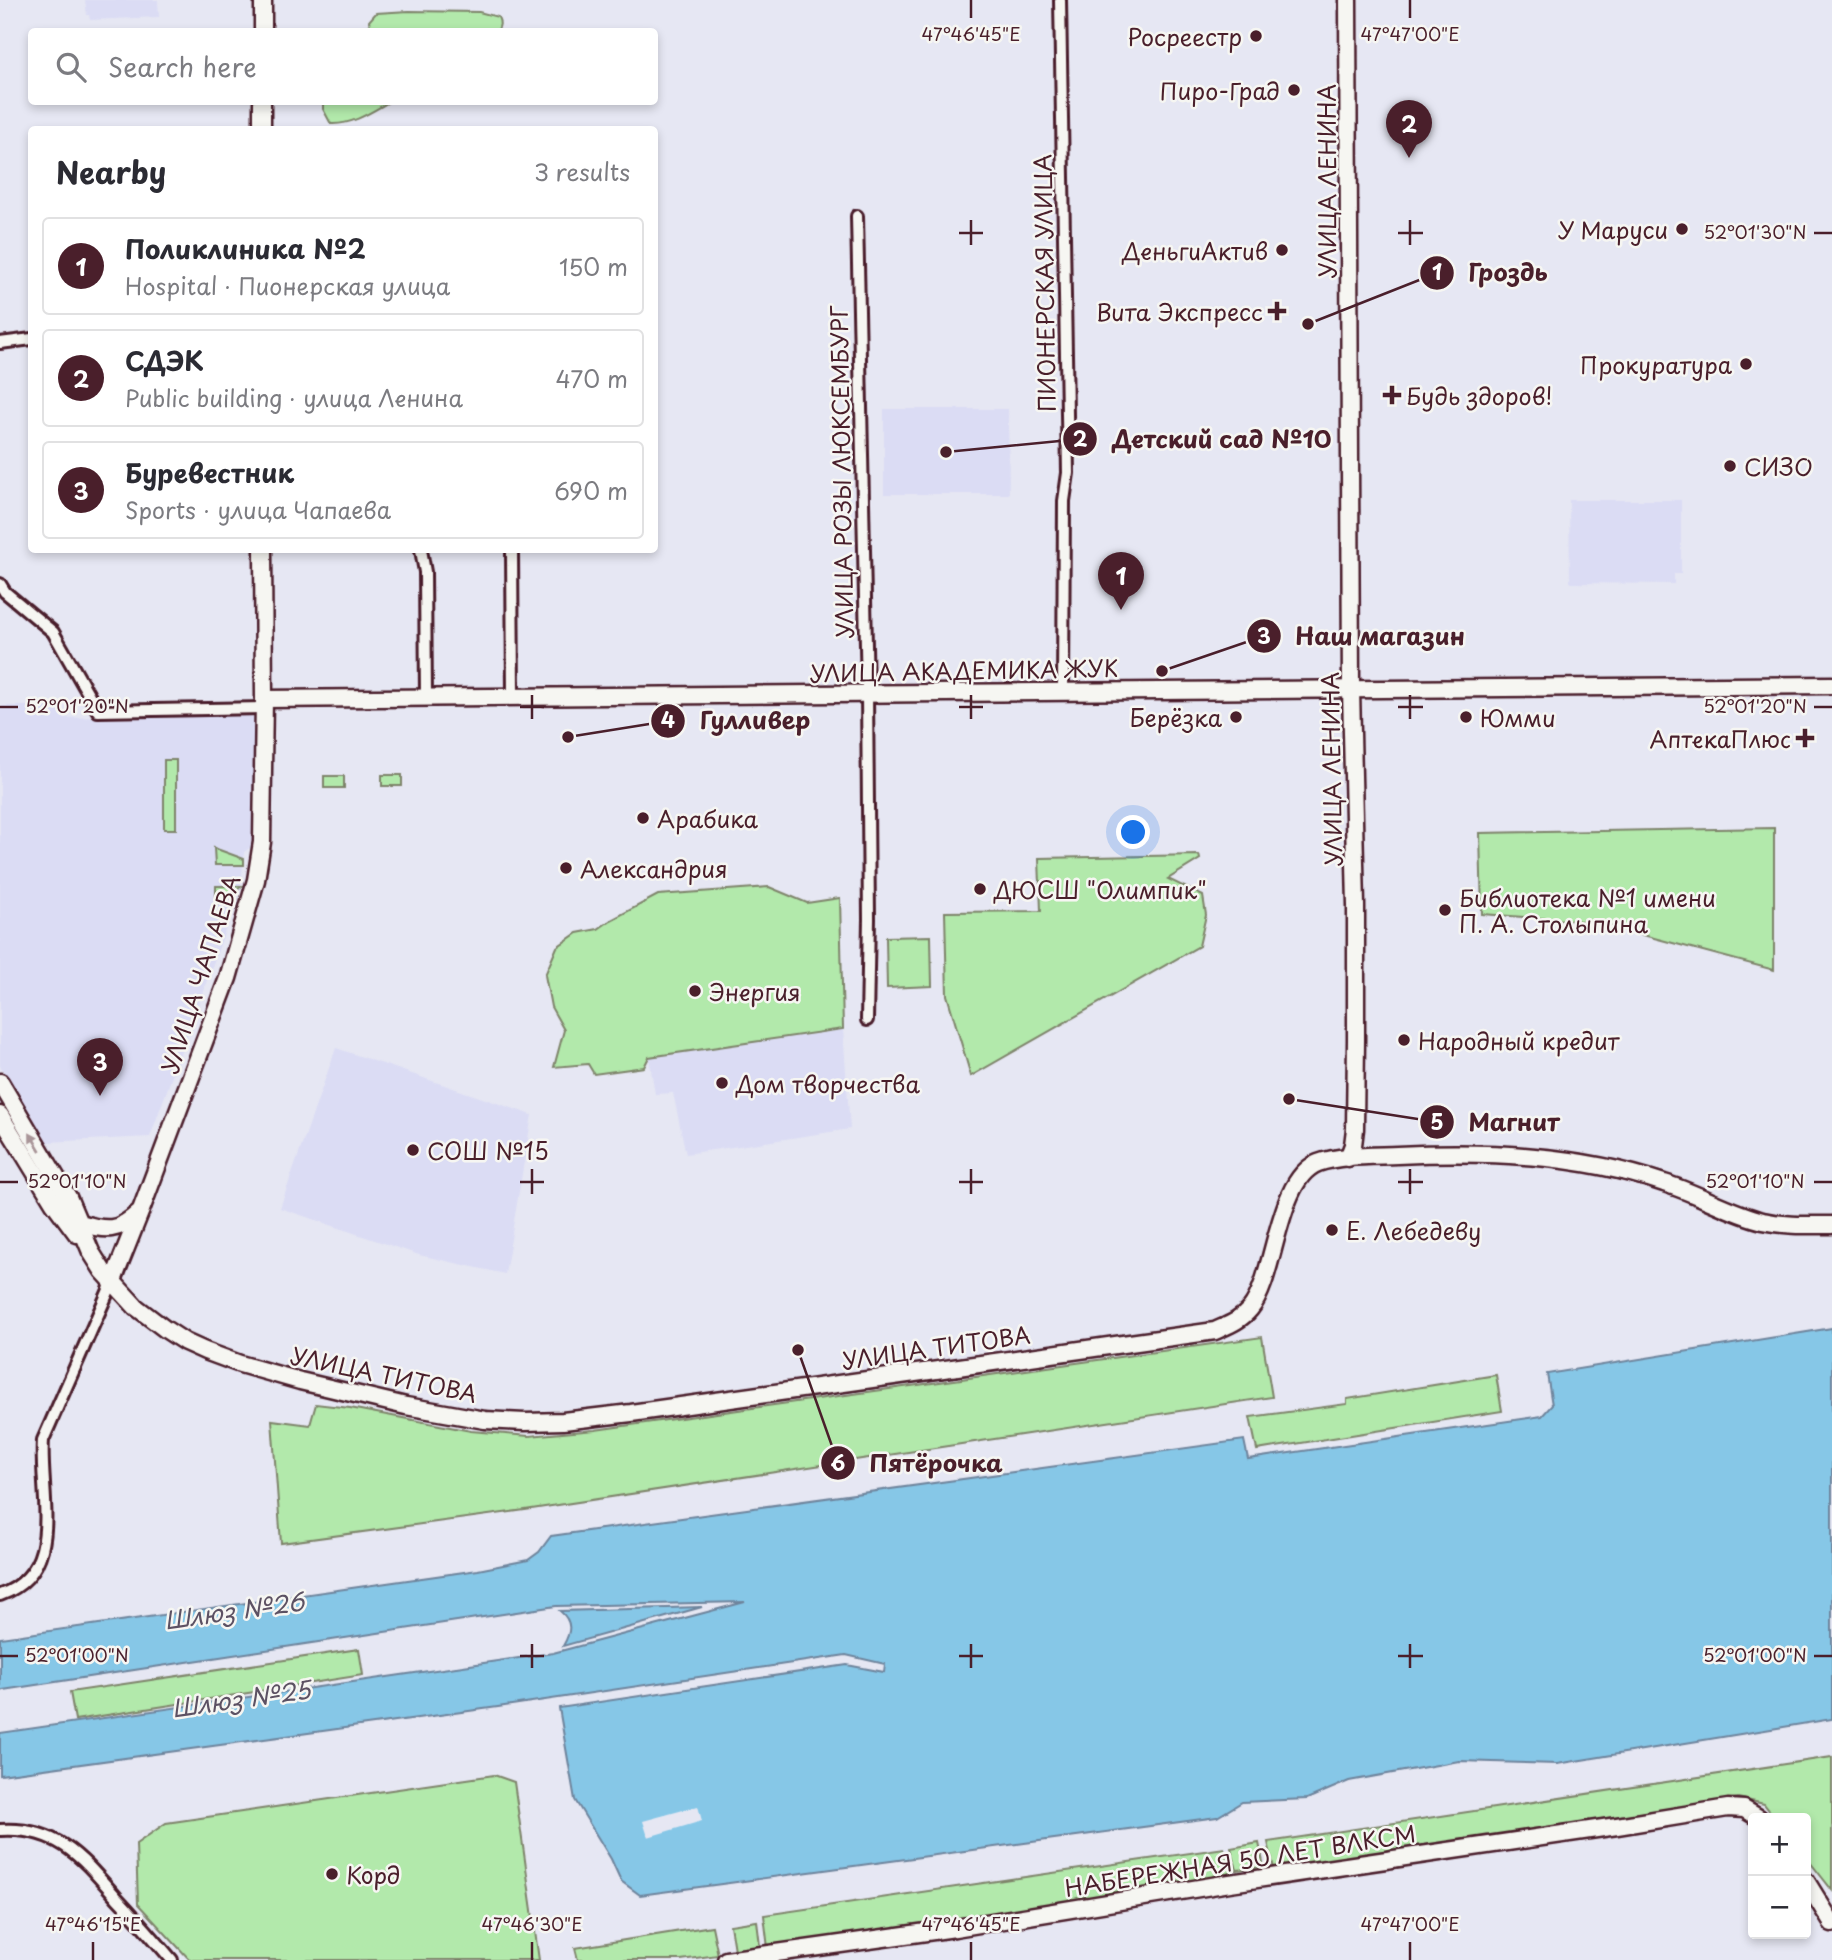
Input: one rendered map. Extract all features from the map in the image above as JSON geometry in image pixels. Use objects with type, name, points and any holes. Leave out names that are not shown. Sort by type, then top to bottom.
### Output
[{"type":"street","points":[[263,0],[263,28]]},
{"type":"street","name":"ПИОНЕРСКАЯ УЛИЦА","points":[[1060,0],[1068,473],[1064,501],[1063,692]]},
{"type":"street","name":"УЛИЦА ЛЕНИНА","points":[[1348,0],[1351,689],[1356,906],[1356,1109],[1353,1145],[1348,1158]]},
{"type":"street","points":[[262,105],[262,126]]},
{"type":"street","name":"УЛИЦА РОЗЫ ЛЮКСЕМБУРГ","points":[[858,216],[867,693],[867,1020]]},
{"type":"street","points":[[0,343],[28,340]]},
{"type":"street","name":"УЛИЦА ЧАПАЕВА","points":[[113,1283],[228,978],[256,880],[262,842],[263,553]]},
{"type":"street","points":[[422,553],[425,572],[426,697]]},
{"type":"street","points":[[512,553],[513,696]]},
{"type":"street","points":[[0,584],[5,592],[53,632],[98,711],[264,704]]},
{"type":"street","name":"УЛИЦА АКАДЕМИКА ЖУК","points":[[264,704],[426,697],[1832,685]]},
{"type":"street","name":"УЛИЦА ТИТОВА","points":[[0,1082],[68,1197],[91,1252],[113,1283],[136,1307],[165,1329],[205,1351],[246,1366],[405,1406],[485,1420],[563,1421],[1214,1331],[1236,1322],[1252,1307],[1262,1285],[1287,1203],[1300,1178],[1317,1164],[1348,1158],[1475,1153],[1537,1156],[1589,1163],[1666,1183],[1762,1221],[1807,1226],[1832,1225]]},
{"type":"street","points":[[0,1115],[54,1203],[91,1252]]},
{"type":"street","points":[[80,1223],[113,1228],[126,1224],[141,1210]]},
{"type":"street","points":[[0,1595],[14,1590],[31,1576],[38,1562],[46,1535],[43,1440],[113,1283]]},
{"type":"street","name":"НАБЕРЕЖНАЯ 50 ЛЕТ ВЛКСМ","points":[[726,1960],[1728,1808],[1744,1809],[1751,1813]]},
{"type":"street","points":[[0,1830],[33,1832],[53,1839],[79,1855],[172,1960]]},
{"type":"street","points":[[1811,1889],[1832,1923]]},
{"type":"shaded area","points":[[85,0],[158,0],[159,17],[90,20]]},
{"type":"shaded area","points":[[884,409],[1008,409],[1009,494],[884,494]]},
{"type":"shaded area","points":[[1569,500],[1681,500],[1681,574],[1674,574],[1674,584],[1570,583]]},
{"type":"shaded area","points":[[0,706],[61,706],[62,718],[253,713],[254,815],[251,847],[244,852],[241,887],[150,1137],[47,1142],[0,1066]]},
{"type":"shaded area","points":[[843,1029],[850,1129],[686,1154],[673,1093],[655,1094],[649,1057]]},
{"type":"shaded area","name":"СОШ №15","points":[[336,1048],[532,1115],[505,1274],[419,1255],[280,1208]]},
{"type":"green space","points":[[479,12],[498,17],[500,24],[498,28],[370,28],[369,21],[376,13]]},
{"type":"green space","points":[[323,105],[384,105],[354,120],[339,124],[331,124]]},
{"type":"green space","points":[[164,760],[176,760],[176,829],[164,829]]},
{"type":"green space","points":[[382,775],[402,775],[402,786],[382,786]]},
{"type":"green space","points":[[324,776],[344,776],[344,788],[324,788]]},
{"type":"green space","points":[[1774,828],[1774,970],[1594,922],[1482,914],[1480,833]]},
{"type":"green space","points":[[214,848],[244,859],[244,865],[215,865]]},
{"type":"green space","points":[[1199,855],[1200,859],[1168,879],[1203,896],[1206,915],[1199,946],[971,1076],[947,995],[945,912],[1041,911],[1039,858]]},
{"type":"green space","points":[[216,886],[242,886],[216,905]]},
{"type":"green space","name":"Энергия","points":[[769,887],[807,903],[840,898],[843,1029],[649,1057],[644,1067],[594,1074],[588,1064],[554,1067],[564,1030],[551,1007],[545,975],[557,947],[577,933],[598,929],[658,895]]},
{"type":"green space","points":[[931,936],[932,986],[887,988],[886,937]]},
{"type":"green space","points":[[1262,1337],[1272,1397],[525,1510],[281,1543],[272,1420],[310,1425],[316,1404],[471,1431],[529,1436],[595,1430]]},
{"type":"green space","points":[[1496,1375],[1502,1411],[1257,1450],[1250,1417],[1347,1404],[1347,1399]]},
{"type":"green space","points":[[359,1649],[363,1675],[75,1720],[70,1692]]},
{"type":"green space","points":[[1832,1757],[1832,1890],[1811,1863],[1811,1813],[1771,1813],[1764,1804],[1738,1798],[1274,1869],[1268,1842]]},
{"type":"green space","name":"Корд","points":[[494,1775],[514,1782],[539,1960],[190,1960],[138,1904],[136,1844],[166,1823]]},
{"type":"green space","points":[[1259,1843],[1264,1867],[1237,1870],[1231,1848]]},
{"type":"green space","points":[[1224,1848],[1233,1876],[768,1948],[764,1915]]},
{"type":"green space","points":[[757,1921],[760,1946],[734,1950],[730,1925]]},
{"type":"green space","points":[[712,1926],[718,1955],[681,1960],[578,1960],[575,1948]]},
{"type":"water","name":"Шлюз №26","points":[[1832,1328],[1832,1719],[1557,1764],[1459,1761],[1349,1781],[1307,1799],[1242,1802],[1217,1817],[640,1895],[621,1881],[611,1859],[575,1800],[559,1708],[847,1665],[884,1672],[885,1664],[846,1655],[498,1707],[0,1775],[0,1733],[553,1653],[745,1602],[556,1606],[0,1691],[0,1638],[478,1570],[528,1560],[539,1552],[551,1536],[1244,1440],[1248,1459],[1542,1416],[1552,1405],[1547,1374]]},
{"type":"water","points":[[702,1607],[563,1646],[568,1636],[569,1623],[560,1611]]},
{"type":"pier","points":[[698,1806],[702,1821],[648,1837],[643,1821]]},
{"type":"place","name":"Росреестр","points":[[1256,36]]},
{"type":"place","name":"Пиро-Град","points":[[1294,90]]},
{"type":"place","name":"СДЭК","points":[[1409,158]]},
{"type":"place","name":"У Маруси","points":[[1682,229]]},
{"type":"place","name":"ДеньгиАктив","points":[[1282,250]]},
{"type":"place","name":"Вита Экспресс","points":[[1277,311]]},
{"type":"place","name":"Гроздь","points":[[1308,324]]},
{"type":"place","name":"Прокуратура","points":[[1746,364]]},
{"type":"place","name":"Будь здоров!","points":[[1392,395]]},
{"type":"place","name":"Детский сад №10","points":[[946,452]]},
{"type":"place","name":"СИЗО","points":[[1730,466]]},
{"type":"place","name":"Поликлиника №2","points":[[1121,610]]},
{"type":"place","name":"Наш магазин","points":[[1162,671]]},
{"type":"place","name":"Берёзка","points":[[1236,717]]},
{"type":"place","name":"Юмми","points":[[1466,717]]},
{"type":"place","name":"Гулливер","points":[[568,737]]},
{"type":"place","name":"АптекаПлюс","points":[[1805,738]]},
{"type":"place","name":"Арабика","points":[[643,818]]},
{"type":"place","name":"Александрия","points":[[566,868]]},
{"type":"place","name":"ДЮСШ \"Олимпик\"","points":[[980,889]]},
{"type":"place","name":"Библиотека №1 имени П. А. Столыпина","points":[[1445,910]]},
{"type":"place","name":"Энергия","points":[[695,991]]},
{"type":"place","name":"Народный кредит","points":[[1404,1040]]},
{"type":"place","name":"Дом творчества","points":[[722,1083]]},
{"type":"place","name":"Буревестник","points":[[100,1096]]},
{"type":"place","name":"Магнит","points":[[1289,1099]]},
{"type":"place","name":"СОШ №15","points":[[413,1150]]},
{"type":"place","name":"Е. Лебедеву","points":[[1332,1230]]},
{"type":"place","name":"Пятёрочка","points":[[798,1350]]},
{"type":"place","name":"Корд","points":[[332,1874]]},
{"type":"water label","name":"Шлюз №25","points":[[241,1698]]}]
